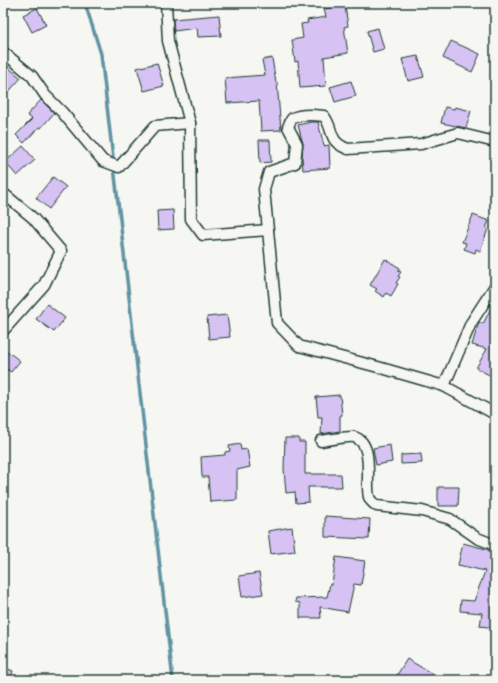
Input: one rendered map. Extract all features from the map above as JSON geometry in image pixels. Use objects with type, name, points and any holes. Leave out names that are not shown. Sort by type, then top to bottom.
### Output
[{"type":"street","points":[[166,3],[168,41],[190,123],[191,219],[203,235],[268,230]]},
{"type":"street","points":[[3,52],[32,76],[45,95],[62,112],[103,161],[119,167],[155,126],[190,123]]},
{"type":"street","points":[[495,142],[458,133],[420,144],[348,149],[333,140],[327,120],[324,116],[313,115],[294,117],[288,127],[297,144],[296,163],[269,172],[264,189],[277,323],[299,346],[444,386],[495,414]]},
{"type":"street","points":[[3,193],[33,218],[61,251],[44,285],[3,331]]},
{"type":"street","points":[[444,386],[471,323],[495,286]]},
{"type":"street","points":[[321,441],[354,437],[361,440],[365,447],[368,465],[369,496],[373,503],[377,506],[422,511],[450,519],[477,538],[495,545]]},
{"type":"building","points":[[345,6],[348,26],[344,27],[348,53],[324,57],[326,86],[300,88],[298,61],[295,62],[292,40],[303,38],[301,24],[308,23],[307,20],[326,17],[324,9]]},
{"type":"building","points":[[37,8],[46,25],[32,32],[23,15]]},
{"type":"building","points":[[219,15],[221,36],[198,37],[197,28],[174,31],[173,19]]},
{"type":"building","points":[[378,28],[384,49],[373,52],[367,31]]},
{"type":"building","points":[[451,41],[480,54],[472,72],[443,58]]},
{"type":"building","points":[[418,56],[424,77],[408,81],[402,59]]},
{"type":"building","points":[[272,58],[276,83],[277,82],[281,130],[261,131],[259,101],[227,103],[225,78],[265,75],[262,60]]},
{"type":"building","points":[[3,63],[21,78],[3,98]]},
{"type":"building","points":[[157,63],[164,86],[144,91],[137,68]]},
{"type":"building","points":[[351,81],[356,96],[335,102],[330,87]]},
{"type":"building","points":[[41,100],[54,113],[41,128],[39,127],[24,143],[16,135],[32,119],[27,115]]},
{"type":"building","points":[[445,107],[454,109],[455,107],[471,111],[466,128],[441,123]]},
{"type":"building","points":[[318,122],[324,146],[329,145],[330,168],[303,170],[303,144],[298,125]]},
{"type":"building","points":[[259,140],[270,140],[271,162],[260,163]]},
{"type":"building","points":[[23,146],[35,160],[17,176],[5,162]]},
{"type":"building","points":[[53,177],[66,187],[49,209],[36,198]]},
{"type":"building","points":[[173,210],[174,229],[158,230],[157,211]]},
{"type":"building","points":[[473,215],[489,221],[486,228],[488,229],[480,251],[476,249],[475,253],[464,249],[466,243],[462,242]]},
{"type":"building","points":[[385,259],[400,268],[398,271],[401,272],[396,283],[398,284],[391,296],[386,293],[384,297],[375,291],[377,289],[370,285]]},
{"type":"building","points":[[495,300],[495,378],[476,368],[487,349],[472,345],[479,322],[483,324]]},
{"type":"building","points":[[47,304],[65,318],[54,332],[36,319]]},
{"type":"building","points":[[227,315],[230,337],[209,339],[207,317]]},
{"type":"building","points":[[3,348],[20,361],[11,372],[3,367]]},
{"type":"building","points":[[340,395],[342,415],[340,416],[340,431],[321,434],[322,417],[318,417],[316,397]]},
{"type":"building","points":[[285,438],[299,438],[299,442],[305,442],[305,474],[341,474],[342,487],[308,487],[309,502],[296,503],[295,492],[286,493],[284,469]]},
{"type":"building","points":[[240,444],[241,450],[247,449],[250,467],[237,470],[237,500],[210,502],[208,477],[202,477],[201,457],[225,455],[225,452],[230,451],[229,446]]},
{"type":"building","points":[[390,445],[392,462],[376,465],[373,448]]},
{"type":"building","points":[[421,454],[422,463],[401,464],[401,455]]},
{"type":"building","points":[[438,487],[459,487],[458,506],[438,506]]},
{"type":"building","points":[[325,516],[370,519],[369,539],[325,537]]},
{"type":"building","points":[[292,527],[295,551],[271,554],[268,531]]},
{"type":"building","points":[[463,543],[492,552],[495,551],[495,628],[480,626],[482,613],[460,611],[461,600],[474,601],[485,571],[458,565]]},
{"type":"building","points":[[336,557],[365,561],[361,585],[354,584],[348,612],[320,607],[321,618],[300,618],[300,603],[295,602],[296,598],[327,597],[330,584],[332,584]]},
{"type":"building","points":[[259,573],[263,594],[242,597],[239,576]]},
{"type":"building","points":[[407,659],[443,680],[405,680],[397,675]]},
{"type":"building","points":[[3,667],[13,671],[10,680],[3,680]]},
{"type":"waterway","points":[[85,3],[101,54],[173,680]]}]
